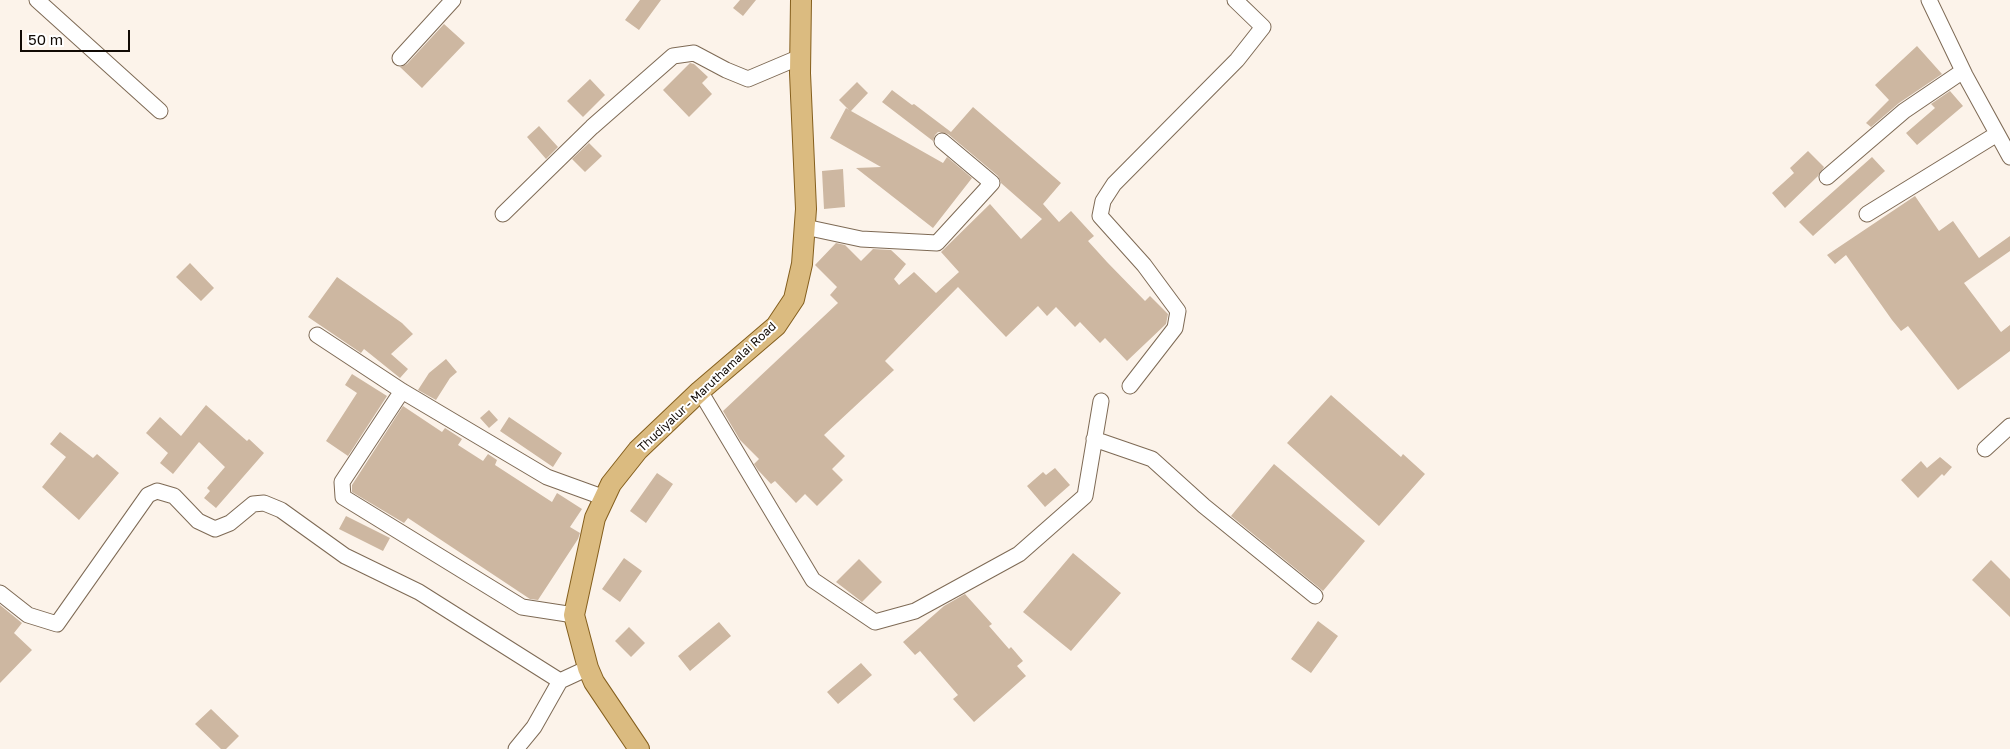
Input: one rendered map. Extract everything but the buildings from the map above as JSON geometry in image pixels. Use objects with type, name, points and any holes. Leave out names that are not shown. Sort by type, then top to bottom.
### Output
[{"type":"main road","name":"Thudiyalur - Maruthamalai Road","points":[[639,749],[594,682],[588,668],[574,615],[595,518],[611,484],[638,450],[700,392],[776,326],[794,300],[802,264],[806,209],[800,57],[801,0]]},
{"type":"street","points":[[37,0],[160,112]]},
{"type":"street","points":[[400,58],[452,0]]},
{"type":"street","points":[[1130,386],[1175,328],[1178,311],[1144,265],[1100,216],[1103,201],[1114,184],[1236,60],[1263,27],[1234,0]]},
{"type":"street","points":[[1929,0],[1963,71],[2010,157]]},
{"type":"street","points":[[503,214],[592,127],[673,56],[694,53],[748,79],[800,57]]},
{"type":"street","points":[[1827,177],[1904,111],[1963,71]]},
{"type":"street","points":[[1867,214],[1997,134]]},
{"type":"street","points":[[805,227],[861,239],[937,243],[992,183],[942,141]]},
{"type":"street","points":[[317,334],[402,392],[547,477],[605,498]]},
{"type":"street","points":[[402,392],[342,482],[343,497],[522,607],[574,615]]},
{"type":"street","points":[[700,392],[813,580],[875,622],[915,611],[1019,554],[1085,496],[1100,401]]},
{"type":"street","points":[[1985,449],[2010,426]]},
{"type":"street","points":[[1094,439],[1152,458],[1204,506],[1315,596]]},
{"type":"street","points":[[0,593],[28,615],[57,624],[148,496],[157,491],[174,496],[198,520],[215,529],[230,523],[253,504],[264,503],[281,510],[345,556],[419,592],[560,681]]},
{"type":"street","points":[[516,749],[534,727],[560,681],[588,668]]}]
